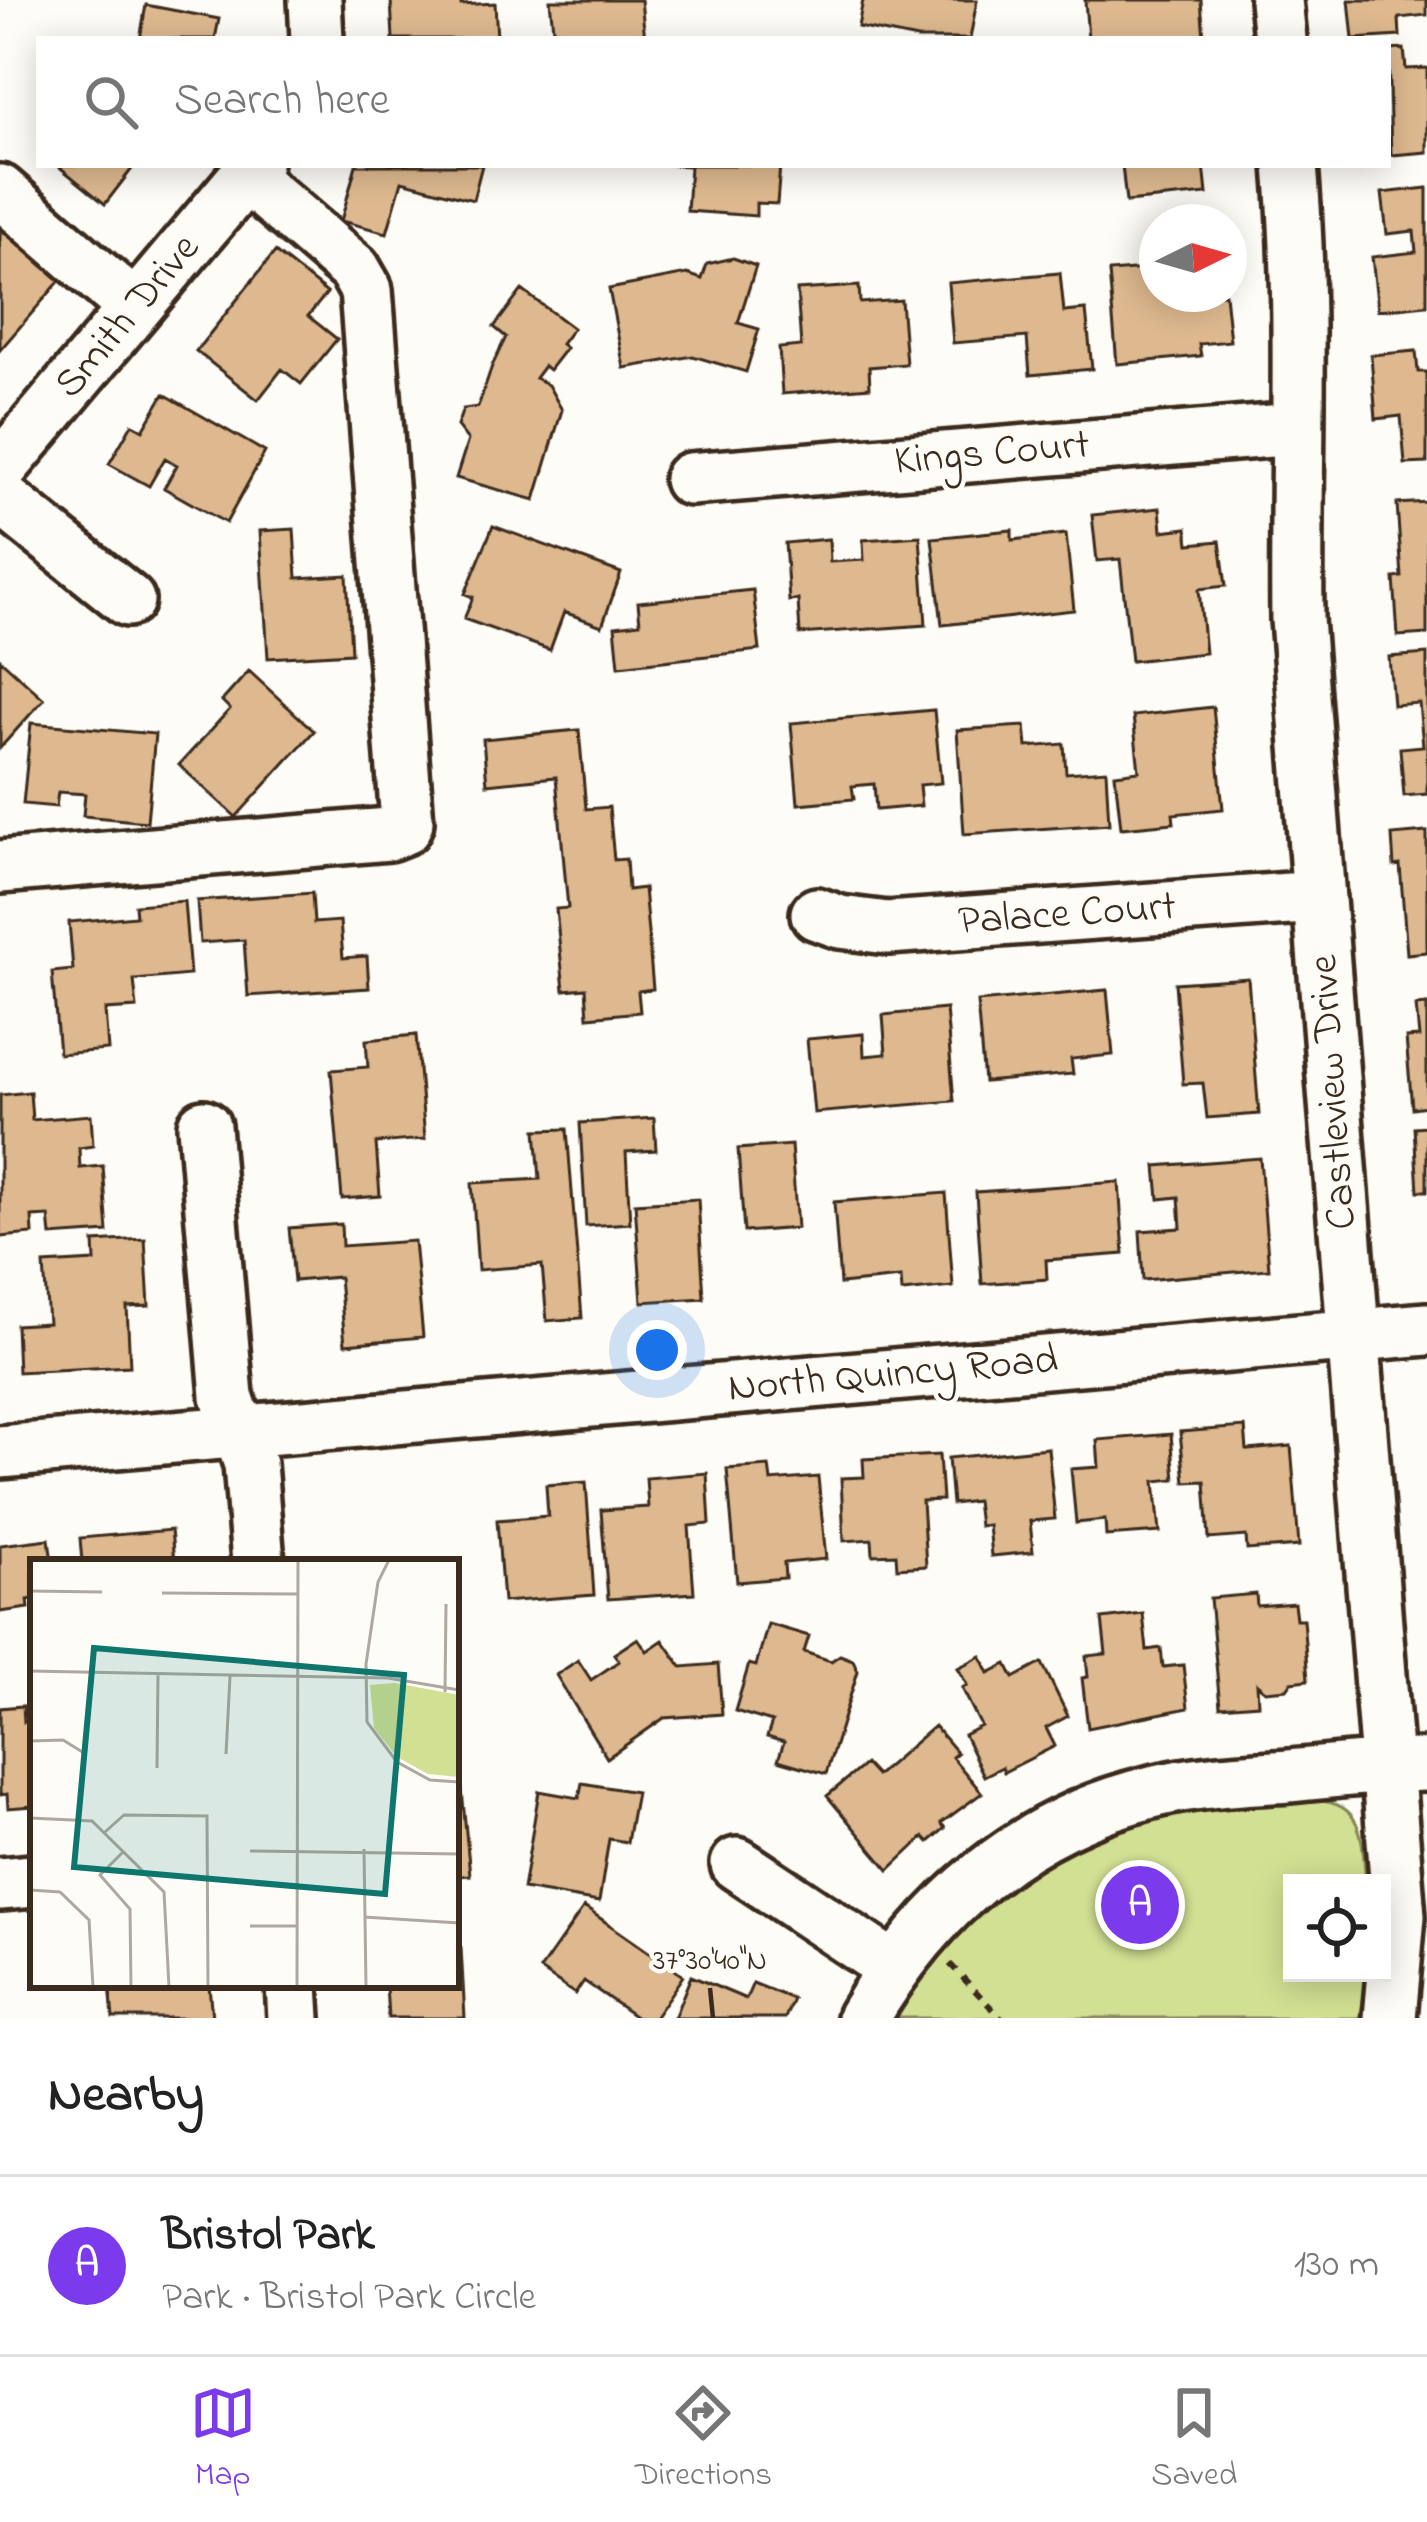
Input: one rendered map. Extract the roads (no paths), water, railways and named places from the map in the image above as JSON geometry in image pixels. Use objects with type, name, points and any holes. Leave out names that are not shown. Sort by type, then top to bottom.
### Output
[{"type":"street","points":[[315,0],[317,36]]},
{"type":"street","points":[[1276,0],[1280,36]]},
{"type":"street","name":"Castleview Drive","points":[[1291,168],[1299,327],[1297,619],[1352,1336],[1407,1766],[1390,2018]]},
{"type":"street","points":[[0,867],[389,834],[407,822],[366,290],[354,269],[251,171]]},
{"type":"street","name":"Smith Drive","points":[[0,469],[251,171]]},
{"type":"street","points":[[0,191],[135,308]]},
{"type":"street","name":"Kings Court","points":[[690,478],[1295,429]]},
{"type":"street","points":[[0,497],[128,600]]},
{"type":"street","name":"Palace Court","points":[[818,914],[888,928],[1318,897]]},
{"type":"street","points":[[204,1126],[226,1396],[250,1464],[258,1559]]},
{"type":"street","name":"North Quincy Road","points":[[0,1452],[1427,1329]]},
{"type":"street","points":[[863,2018],[892,1967],[955,1896],[1006,1855],[1053,1828],[1100,1807],[1154,1792],[1214,1782],[1407,1766]]},
{"type":"street","points":[[737,1864],[892,1967]]},
{"type":"street","points":[[0,1884],[30,1881]]},
{"type":"street","points":[[292,1988],[294,2018]]},
{"type":"place","name":"Bristol Park","points":[[1140,1905]]}]
